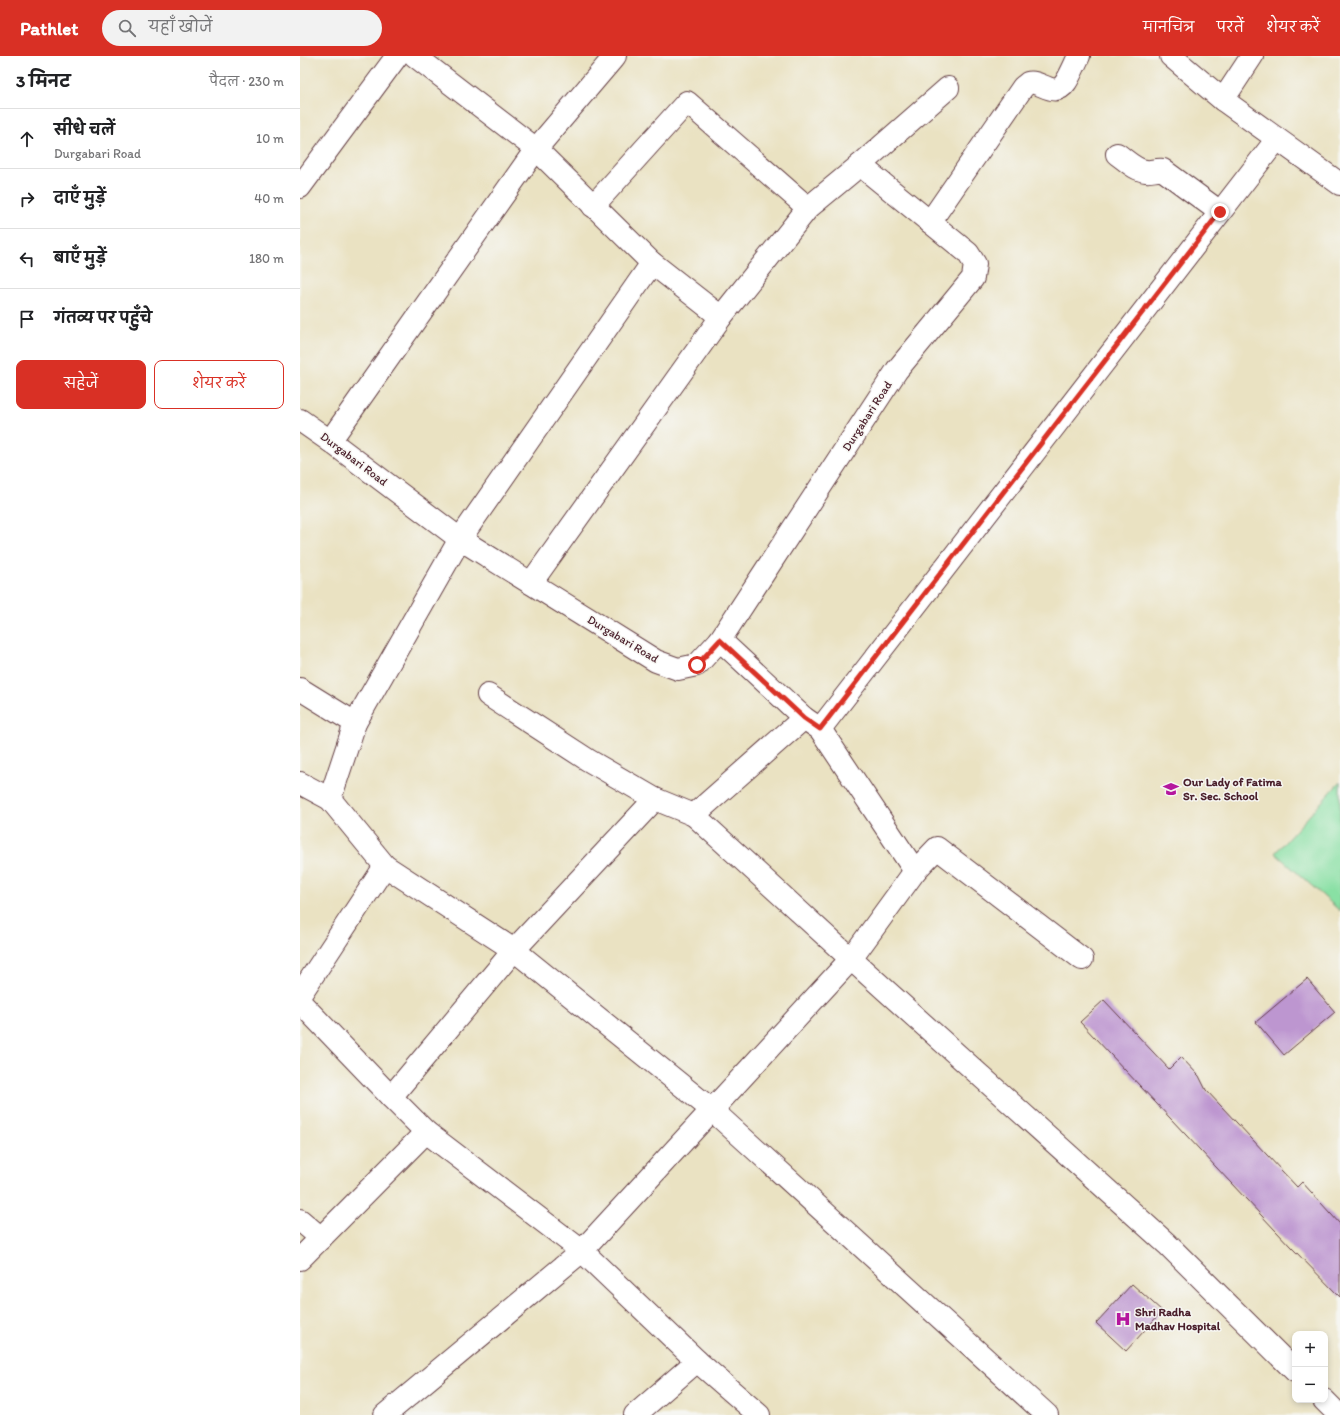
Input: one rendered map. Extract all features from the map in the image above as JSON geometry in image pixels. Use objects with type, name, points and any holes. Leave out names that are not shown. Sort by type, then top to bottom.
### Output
[{"type":"street","points":[[300,187],[397,56]]},
{"type":"street","points":[[415,56],[536,149],[652,262],[721,316]]},
{"type":"street","points":[[330,441],[536,149],[615,56]]},
{"type":"street","points":[[930,222],[1022,87],[1033,83],[1050,89],[1057,89],[1065,83],[1079,56]]},
{"type":"street","points":[[1171,56],[1223,100],[1340,184]]},
{"type":"street","points":[[1223,100],[1252,56]]},
{"type":"street","points":[[531,583],[721,316],[808,208],[948,88]]},
{"type":"street","points":[[593,206],[687,102],[808,208]]},
{"type":"street","points":[[694,815],[812,723],[1277,139]]},
{"type":"street","points":[[1117,154],[1138,168],[1148,172],[1156,169],[1163,170],[1220,212]]},
{"type":"street","name":"Durgabari Road","points":[[300,420],[460,539],[656,661],[678,669],[697,665],[720,640],[897,370],[973,278],[975,264],[968,252],[860,165]]},
{"type":"street","points":[[330,798],[356,723],[460,539],[652,262]]},
{"type":"street","points":[[720,640],[812,723],[915,871]]},
{"type":"street","points":[[300,689],[356,723]]},
{"type":"street","points":[[488,695],[588,760],[655,798],[694,815],[851,960],[1167,1244],[1292,1368]]},
{"type":"street","points":[[300,783],[330,798],[385,866],[514,950],[712,1110],[1047,1415]]},
{"type":"street","points":[[391,1097],[514,950],[655,798]]},
{"type":"street","points":[[385,1415],[582,1251],[851,960],[915,871],[937,848],[1082,959]]},
{"type":"street","points":[[300,995],[385,866]]},
{"type":"street","points":[[300,1002],[426,1132],[582,1251],[697,1361],[759,1415]]},
{"type":"street","points":[[300,1259],[426,1132]]},
{"type":"street","points":[[300,1220],[321,1238]]},
{"type":"street","points":[[635,1415],[697,1361]]},
{"type":"street","points":[[1327,1403],[1339,1415]]},
{"type":"green space","points":[[1340,782],[1340,911],[1275,853]]},
{"type":"building","points":[[1307,979],[1335,1012],[1284,1055],[1256,1022]]},
{"type":"building","points":[[1104,1000],[1169,1069],[1181,1057],[1199,1076],[1206,1090],[1297,1187],[1302,1182],[1340,1224],[1340,1297],[1291,1247],[1080,1022]]},
{"type":"building","points":[[1132,1284],[1162,1311],[1126,1351],[1096,1323]]},
{"type":"place","name":"Our Lady of Fatima Sr. Sec. School","points":[[1171,789]]},
{"type":"place","name":"Shri Radha Madhav Hospital","points":[[1123,1319]]},
{"type":"route","points":[[697,665],[720,640],[804,718],[820,729],[1220,212]]}]
